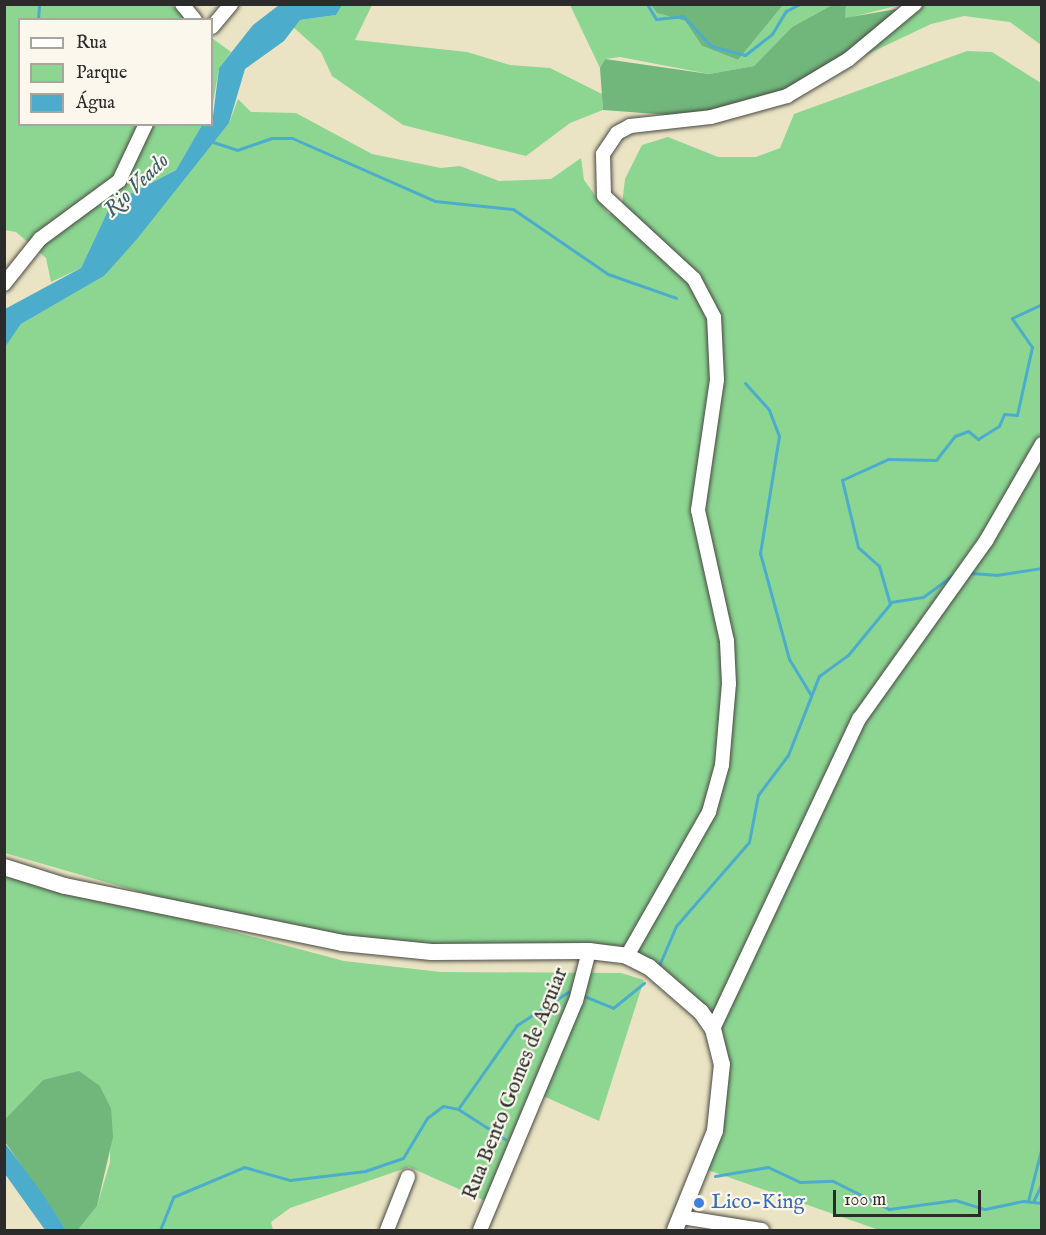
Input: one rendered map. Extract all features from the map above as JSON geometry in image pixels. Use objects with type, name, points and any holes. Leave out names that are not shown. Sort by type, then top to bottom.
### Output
[{"type":"main road","points":[[4,867],[65,886],[365,946],[589,951],[627,956],[679,990],[713,1029],[722,1064],[722,1102],[678,1224]]},
{"type":"street","points":[[182,4],[193,18]]},
{"type":"street","points":[[213,26],[231,4]]},
{"type":"street","points":[[627,956],[709,812],[722,765],[729,684],[727,641],[698,510],[717,380],[714,317],[694,279],[604,196],[603,154],[617,133],[630,126],[711,117],[787,96],[849,59],[915,4]]},
{"type":"street","points":[[4,284],[40,239],[119,181],[145,126]]},
{"type":"street","points":[[713,1029],[859,719],[986,541],[1041,444]]},
{"type":"street","name":"Rua Bento Gomes de Aguiar","points":[[480,1230],[576,1001],[589,951]]},
{"type":"street","points":[[387,1230],[408,1178]]},
{"type":"street","points":[[678,1224],[760,1230]]},
{"type":"green space","points":[[4,5],[171,5],[186,18],[18,18],[18,126],[201,126],[176,170],[111,204],[81,268],[51,282],[46,258],[16,232],[5,230]]},
{"type":"green space","points":[[342,5],[372,5],[355,40],[467,52],[510,65],[550,68],[602,94],[603,110],[570,123],[526,156],[403,125],[332,76],[321,52],[292,26],[300,20],[336,15]]},
{"type":"green space","points":[[570,5],[651,5],[657,13],[685,21],[702,46],[738,60],[783,5],[832,5],[792,27],[754,66],[709,74],[620,57],[605,59],[600,68]]},
{"type":"green space","points":[[651,5],[783,5],[738,60],[702,46],[685,21],[657,13]]},
{"type":"green space","points":[[832,5],[846,5],[845,18],[919,5],[851,62],[732,112],[683,116],[603,110],[600,68],[605,59],[709,74],[754,66],[792,27]]},
{"type":"green space","points":[[846,5],[900,5],[844,19]]},
{"type":"green space","points":[[919,5],[1041,5],[1041,45],[1010,22],[964,16],[931,24],[851,62]]},
{"type":"green space","points":[[213,39],[231,52],[219,68],[213,103]]},
{"type":"green space","points":[[967,51],[992,52],[1041,83],[1041,1230],[879,1230],[708,1170],[723,1048],[658,972],[603,957],[433,955],[168,900],[5,853],[4,347],[21,324],[104,276],[229,123],[238,99],[251,112],[296,113],[372,154],[441,168],[460,166],[499,181],[551,179],[581,158],[584,180],[609,214],[622,204],[625,179],[642,145],[668,137],[718,157],[756,157],[780,148],[794,114]]},
{"type":"green space","points":[[5,871],[344,961],[441,972],[621,973],[644,980],[599,1121],[532,1091],[488,1202],[409,1167],[290,1208],[271,1222],[273,1230],[78,1230],[97,1206],[110,1162],[111,1108],[100,1086],[43,1080],[5,1119]]},
{"type":"green space","points":[[79,1071],[100,1086],[111,1108],[113,1137],[97,1206],[78,1230],[66,1230],[5,1142],[5,1119],[43,1080]]},
{"type":"water","points":[[279,5],[342,5],[336,15],[300,20],[284,41],[245,69],[229,123],[137,239],[104,276],[21,324],[5,347],[5,309],[81,268],[111,204],[176,170],[201,126],[213,126],[219,68],[253,25]]},
{"type":"water","points":[[4,1142],[66,1230],[45,1230],[5,1174]]},
{"type":"waterway","points":[[38,18],[39,4]]},
{"type":"waterway","points":[[647,4],[656,19],[683,16],[711,46],[745,55],[772,34],[786,11],[800,4]]},
{"type":"waterway","points":[[213,142],[237,150],[271,138],[292,138],[435,201],[513,209],[608,274],[676,298]]},
{"type":"waterway","points":[[658,968],[676,926],[749,842],[758,795],[788,755],[819,676],[848,655],[890,604],[879,566],[858,547],[842,480],[888,459],[936,460],[955,436],[968,431],[978,439],[999,426],[1004,414],[1017,415],[1032,347],[1012,318],[1042,304]]},
{"type":"waterway","points":[[745,383],[769,410],[779,436],[760,553],[789,659],[811,695]]},
{"type":"waterway","points":[[970,573],[996,575],[1042,568]]},
{"type":"waterway","points":[[891,602],[923,597],[957,572]]},
{"type":"waterway","points":[[584,996],[613,1008],[644,983]]},
{"type":"waterway","points":[[458,1109],[517,1025],[568,992]]},
{"type":"waterway","points":[[160,1230],[173,1197],[244,1167],[290,1180],[365,1171],[403,1158],[427,1118],[443,1106],[458,1109],[505,1139]]},
{"type":"waterway","points":[[1028,1201],[1042,1146]]},
{"type":"waterway","points":[[715,1176],[768,1167],[800,1182],[833,1181],[889,1209],[955,1200],[985,1209],[1023,1201],[1042,1203]]},
{"type":"waterway","points":[[1033,1202],[1042,1183]]},
{"type":"place","name":"Lico-King","points":[[699,1203]]},
{"type":"water label","name":"Rio Veado","points":[[137,186]]}]
